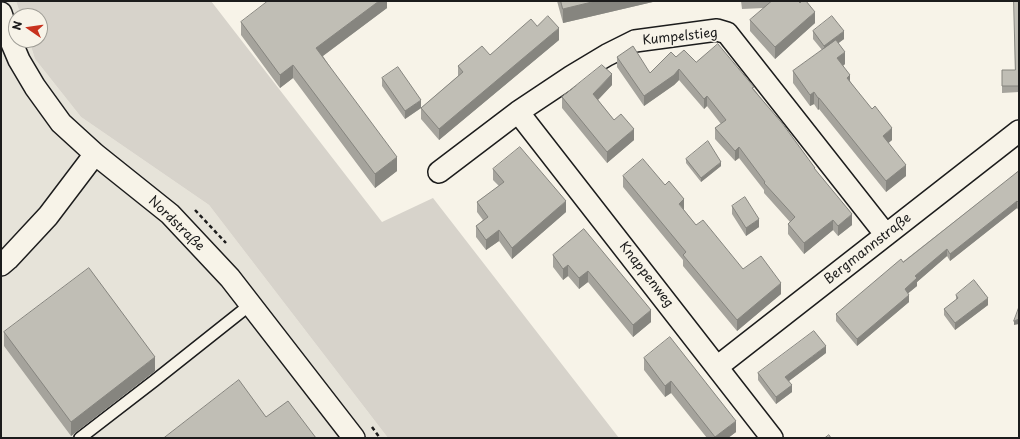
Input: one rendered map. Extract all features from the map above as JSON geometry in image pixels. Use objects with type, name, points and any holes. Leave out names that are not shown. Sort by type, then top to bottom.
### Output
[{"type":"street","name":"Nordstraße","points":[[1,13],[19,60],[43,100],[61,123],[95,154],[170,214],[230,278],[354,438]]},
{"type":"street","name":"Kumpelstieg","points":[[439,172],[518,112],[607,55],[635,41],[717,30],[728,33],[886,235]]},
{"type":"street","name":"Knappenweg","points":[[518,112],[772,438]]},
{"type":"street","name":"Bergmannstraße","points":[[717,367],[1019,131]]},
{"type":"street","points":[[1,265],[48,216],[95,154]]},
{"type":"lane","points":[[80,438],[251,304]]},
{"type":"shaded area","points":[[1,1],[16,1],[18,8],[8,8],[8,48],[32,48],[35,59],[81,117],[209,205],[388,438],[1,438]]},
{"type":"shaded area","points":[[16,1],[211,1],[382,222],[433,198],[619,438],[388,438],[209,205],[81,117],[35,59],[32,48],[48,48],[48,8],[18,8]]},
{"type":"building","points":[[268,1],[379,1],[316,48],[397,157],[375,174],[293,65],[280,75],[241,22]]},
{"type":"building","points":[[561,1],[596,1],[563,9]]},
{"type":"building","points":[[772,1],[798,1],[800,3],[802,1],[806,1],[815,12],[775,47],[750,20]]},
{"type":"building","points":[[1014,1],[1019,1],[1019,86],[1002,86],[1002,70],[1015,70]]},
{"type":"building","points":[[548,16],[559,28],[439,129],[421,108],[463,72],[458,66],[482,46],[490,55],[531,19],[537,26]]},
{"type":"building","points":[[832,16],[844,31],[824,46],[813,31]]},
{"type":"building","points":[[836,40],[845,52],[837,58],[850,75],[847,78],[872,109],[875,106],[892,128],[883,136],[906,165],[886,181],[814,92],[810,95],[793,71]]},
{"type":"building","points":[[718,44],[754,87],[752,88],[782,123],[814,168],[852,214],[838,226],[833,220],[804,243],[788,224],[795,217],[764,183],[765,182],[739,147],[735,151],[715,128],[726,120],[707,96],[704,99],[679,69],[674,75],[644,96],[617,57],[633,46],[650,73],[671,52],[676,57],[684,50],[696,62]]},
{"type":"building","points":[[602,65],[612,74],[593,94],[614,120],[621,114],[634,129],[607,152],[562,97]]},
{"type":"building","points":[[398,67],[421,100],[405,111],[382,78]]},
{"type":"building","points":[[708,141],[721,162],[701,178],[686,159]]},
{"type":"building","points":[[520,147],[566,201],[512,248],[499,230],[486,240],[476,226],[488,217],[477,202],[504,182],[493,169]]},
{"type":"building","points":[[643,159],[665,185],[669,181],[684,199],[679,204],[696,225],[703,220],[743,269],[761,256],[781,283],[737,320],[683,255],[686,252],[623,176]]},
{"type":"building","points":[[1019,171],[1019,203],[1017,201],[950,254],[947,249],[915,276],[917,278],[905,289],[909,295],[857,339],[836,314],[901,259],[903,262]]},
{"type":"building","points":[[745,197],[759,219],[746,228],[732,206]]},
{"type":"building","points":[[584,229],[651,310],[633,325],[588,271],[579,278],[568,265],[563,269],[553,255]]},
{"type":"building","points":[[89,268],[155,357],[71,422],[4,332]]},
{"type":"building","points":[[974,280],[988,298],[955,323],[944,309],[958,298],[956,295]]},
{"type":"building","points":[[1019,307],[1019,319],[1014,321]]},
{"type":"building","points":[[814,331],[826,346],[785,377],[792,385],[776,397],[758,373]]},
{"type":"building","points":[[670,337],[736,421],[715,437],[671,381],[665,386],[644,358]]},
{"type":"building","points":[[239,380],[266,417],[288,401],[316,438],[164,438]]}]
